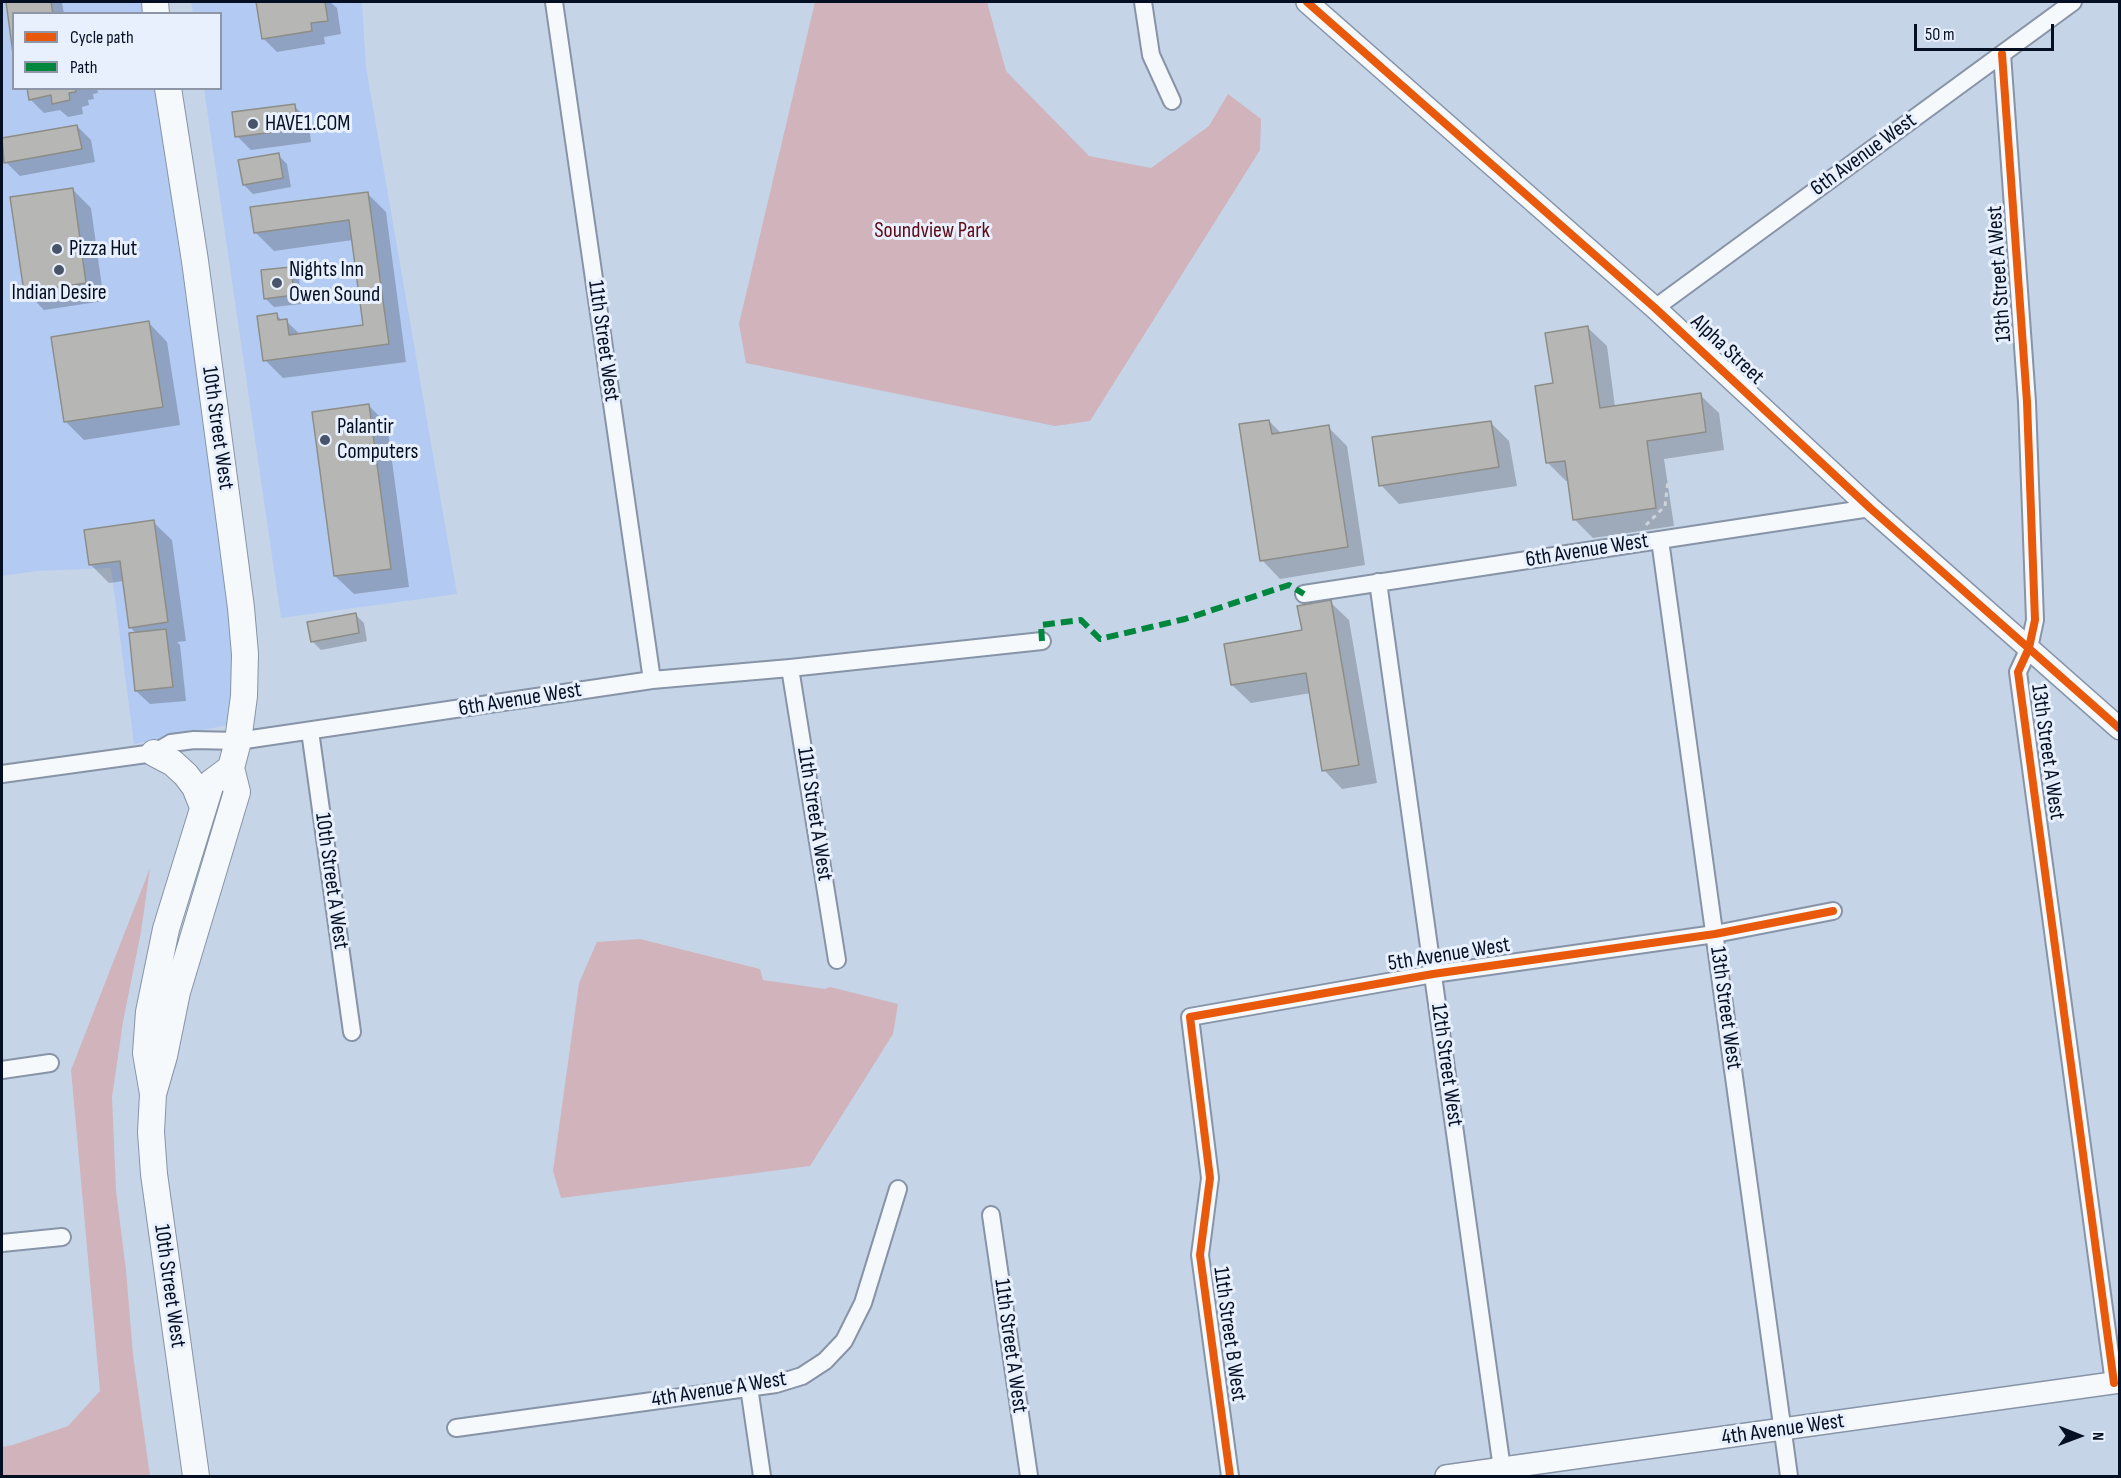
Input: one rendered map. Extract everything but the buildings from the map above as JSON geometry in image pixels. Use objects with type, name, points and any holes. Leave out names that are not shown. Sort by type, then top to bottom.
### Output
[{"type":"main road","name":"10th Street West","points":[[153,1094],[164,1056],[177,992],[237,792],[231,768],[238,741],[244,696],[245,654],[241,608],[195,261],[168,90]]},
{"type":"main road","points":[[154,753],[173,763],[186,775],[195,787],[203,807]]},
{"type":"main road","name":"10th Street West","points":[[196,1476],[154,1174],[151,1132],[153,1094],[146,1053],[149,1012],[166,928],[211,783],[231,768]]},
{"type":"street","name":"11th Street West","points":[[554,2],[652,680]]},
{"type":"street","points":[[1143,2],[1151,55],[1172,101]]},
{"type":"street","name":"Alpha Street","points":[[1307,2],[1655,308],[1870,508],[2120,729]]},
{"type":"street","name":"6th Avenue West","points":[[1655,308],[2073,2]]},
{"type":"street","name":"13th Street A West","points":[[2002,54],[2027,402],[2035,620],[2029,648],[2018,672],[2117,1383]]},
{"type":"street","name":"6th Avenue West","points":[[1304,594],[1870,508]]},
{"type":"street","name":"13th Street West","points":[[1660,540],[1790,1476]]},
{"type":"street","name":"12th Street West","points":[[1378,582],[1503,1472]]},
{"type":"street","name":"6th Avenue West","points":[[2,774],[154,753],[171,743],[194,740],[238,741],[652,680],[1042,641]]},
{"type":"street","name":"11th Street A West","points":[[790,668],[837,960]]},
{"type":"street","name":"10th Street A West","points":[[310,731],[352,1032]]},
{"type":"street","name":"5th Avenue West","points":[[1190,1017],[1433,974],[1715,934],[1833,911]]},
{"type":"street","name":"11th Street B West","points":[[1190,1017],[1210,1178],[1200,1255],[1230,1476]]},
{"type":"street","points":[[2,1071],[51,1063]]},
{"type":"street","name":"4th Avenue A West","points":[[456,1428],[776,1384],[802,1376],[825,1361],[844,1341],[863,1303],[898,1189]]},
{"type":"street","name":"11th Street A West","points":[[991,1215],[1029,1476]]},
{"type":"street","points":[[2,1244],[62,1237]]},
{"type":"street","name":"4th Avenue West","points":[[1446,1476],[1503,1472],[2117,1383]]},
{"type":"street","points":[[749,1386],[762,1476]]},
{"type":"path","points":[[1639,543],[1643,528],[1665,506],[1668,481]]},
{"type":"shaded area","points":[[2,2],[142,2],[144,12],[12,12],[12,90],[155,90],[233,609],[233,724],[134,744],[111,568],[37,571],[2,576]]},
{"type":"shaded area","points":[[191,2],[362,2],[366,67],[457,594],[281,618],[204,90],[222,90],[222,12],[193,12]]},
{"type":"green space","name":"Soundview Park","points":[[815,2],[987,2],[1006,71],[1089,156],[1151,168],[1209,126],[1228,94],[1261,119],[1260,150],[1090,421],[1055,426],[746,363],[739,324]]},
{"type":"green space","points":[[150,868],[112,1097],[116,1191],[126,1270],[133,1355],[150,1476],[2,1476],[2,1447],[68,1426],[100,1391],[71,1070]]},
{"type":"green space","points":[[640,939],[760,969],[763,980],[825,989],[830,987],[898,1004],[893,1034],[810,1166],[561,1198],[553,1171],[579,983],[597,942]]},
{"type":"marked path","points":[[1042,641],[1041,625],[1081,620],[1100,639],[1185,619],[1289,585],[1304,594]]},
{"type":"cycle path","points":[[1307,2],[1655,308],[1870,508],[2120,729]]},
{"type":"cycle path","points":[[2002,54],[2027,402],[2035,620],[2029,648],[2018,672],[2114,1383]]},
{"type":"cycle path","points":[[1230,1476],[1200,1255],[1210,1178],[1190,1017],[1433,974],[1715,934],[1833,911]]},
{"type":"place","name":"HAVE1.COM","points":[[253,124]]},
{"type":"place","name":"Pizza Hut","points":[[57,249]]},
{"type":"place","name":"Indian Desire","points":[[59,270]]},
{"type":"place","name":"Nights Inn Owen Sound","points":[[277,283]]},
{"type":"place","name":"Palantir Computers","points":[[325,440]]}]
